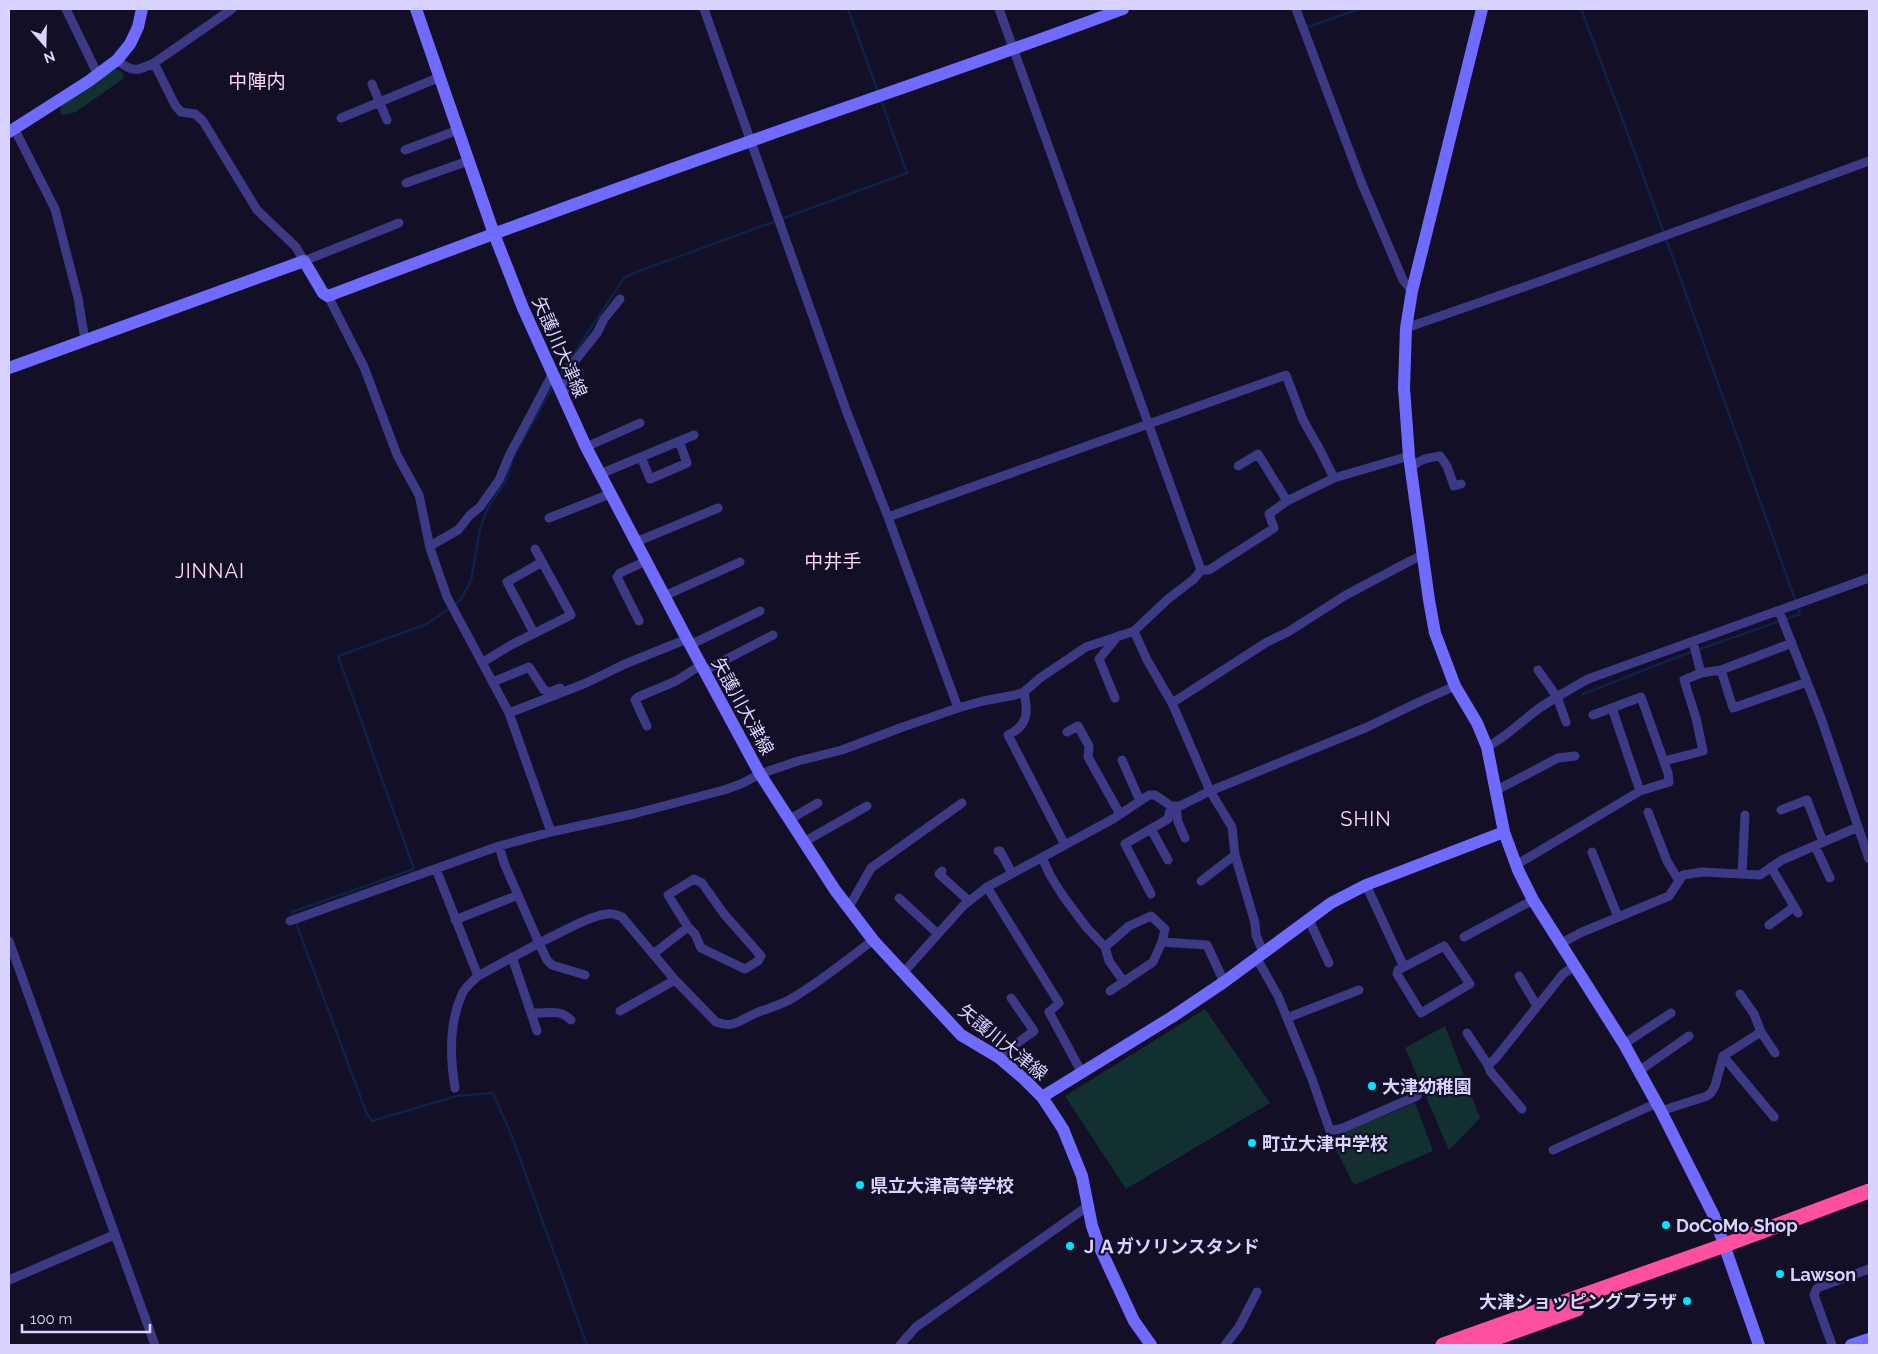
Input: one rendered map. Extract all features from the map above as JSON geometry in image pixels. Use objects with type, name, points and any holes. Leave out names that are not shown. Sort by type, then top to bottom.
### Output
[{"type":"highway","points":[[1477,1345],[1727,1249],[1869,1191]]},
{"type":"highway","points":[[1444,1345],[1869,1201]]},
{"type":"street","points":[[66,9],[98,75]]},
{"type":"street","points":[[85,340],[78,298],[55,209],[11,130],[98,75],[117,60],[130,44],[138,26],[142,9]]},
{"type":"street","points":[[117,60],[128,69],[138,70],[154,63],[232,9]]},
{"type":"street","name":"矢護川大津線","points":[[416,9],[494,234],[563,397],[610,494],[760,774],[835,890],[874,940],[961,1035],[998,1057],[1042,1097],[1063,1129],[1082,1176],[1099,1246],[1134,1320],[1150,1345]]},
{"type":"street","points":[[704,9],[846,410],[888,517],[958,708]]},
{"type":"street","points":[[999,9],[1015,49],[1201,570]]},
{"type":"street","points":[[328,296],[751,140],[1015,49],[1123,9]]},
{"type":"street","points":[[1296,9],[1362,184],[1403,280],[1412,291]]},
{"type":"street","points":[[1482,9],[1412,291],[1406,328],[1404,388],[1410,462],[1435,633],[1455,686],[1477,723],[1487,747],[1504,832],[1516,865],[1533,900],[1624,1044],[1659,1107],[1714,1216],[1759,1345]]},
{"type":"street","points":[[154,63],[175,105],[181,112],[195,114],[203,121],[257,210],[296,247],[323,293],[328,296],[364,367],[397,455],[419,495],[430,546],[450,604],[509,713],[551,832]]},
{"type":"street","points":[[341,118],[440,77]]},
{"type":"street","points":[[372,84],[387,120]]},
{"type":"street","points":[[405,150],[458,130]]},
{"type":"street","points":[[406,183],[468,161]]},
{"type":"street","points":[[1406,328],[1541,281],[1869,161]]},
{"type":"street","points":[[9,368],[304,261],[399,223]]},
{"type":"street","points":[[563,397],[570,368],[620,299]]},
{"type":"street","points":[[430,546],[458,530],[470,515],[480,507],[500,480],[510,454],[553,373]]},
{"type":"street","points":[[888,517],[1286,374],[1302,420],[1334,478]]},
{"type":"street","points":[[586,447],[640,423]]},
{"type":"street","points":[[600,474],[694,435]]},
{"type":"street","points":[[641,457],[650,479],[687,463],[679,441]]},
{"type":"street","points":[[1238,466],[1258,454],[1286,502]]},
{"type":"street","points":[[1201,570],[1209,570],[1274,528],[1269,514],[1286,502],[1334,478],[1410,462],[1415,463],[1422,459],[1440,456],[1447,466],[1454,486],[1461,484]]},
{"type":"street","points":[[549,518],[610,494]]},
{"type":"street","points":[[636,542],[718,508]]},
{"type":"street","points":[[483,662],[534,633],[571,615],[535,549]]},
{"type":"street","points":[[1172,703],[1346,595],[1423,555]]},
{"type":"street","points":[[640,621],[617,577],[620,573],[646,561]]},
{"type":"street","points":[[534,633],[508,582],[542,562]]},
{"type":"street","points":[[664,596],[740,562]]},
{"type":"street","points":[[290,921],[499,846],[724,790],[760,774],[798,761],[842,750],[958,708],[1024,692],[1040,678],[1086,648],[1134,631],[1168,599],[1194,579],[1201,570]]},
{"type":"street","points":[[1487,747],[1498,742],[1556,697],[1588,679],[1869,578]]},
{"type":"street","points":[[509,713],[586,683],[625,664],[688,642],[760,611]]},
{"type":"street","points":[[1779,611],[1807,682],[1869,859]]},
{"type":"street","points":[[1134,631],[1172,703],[1210,791],[1232,827],[1235,855],[1255,923],[1260,954],[1312,1078],[1330,1131],[1343,1128],[1417,1096]]},
{"type":"street","points":[[647,726],[635,700],[638,697],[773,635]]},
{"type":"street","points":[[1115,698],[1099,660],[1118,636]]},
{"type":"street","points":[[1693,642],[1701,673]]},
{"type":"street","points":[[1664,761],[1703,751],[1696,718],[1684,680],[1701,673],[1721,670],[1792,644]]},
{"type":"street","points":[[493,682],[529,667],[544,690],[550,692],[586,679]]},
{"type":"street","points":[[1538,670],[1556,697],[1566,722]]},
{"type":"street","points":[[1721,670],[1733,708],[1807,682]]},
{"type":"street","points":[[903,973],[969,901],[987,887],[1113,820],[1149,795],[1155,795],[1173,806],[1180,806],[1210,791],[1365,728],[1455,686]]},
{"type":"street","points":[[1024,692],[1027,717],[1019,730],[1008,735],[1065,845]]},
{"type":"street","points":[[1516,865],[1640,792],[1669,782],[1664,761],[1641,697],[1592,715]]},
{"type":"street","points":[[1612,708],[1640,792]]},
{"type":"street","points":[[1067,732],[1078,726],[1089,746],[1088,757],[1120,814]]},
{"type":"street","points":[[1495,791],[1558,758],[1575,756]]},
{"type":"street","points":[[1122,760],[1140,801]]},
{"type":"street","points":[[1781,810],[1807,800],[1830,878]]},
{"type":"street","points":[[849,907],[871,868],[962,803]]},
{"type":"street","points":[[790,819],[818,804]]},
{"type":"street","points":[[804,842],[868,806]]},
{"type":"street","points":[[1150,894],[1125,844],[1168,819],[1173,806]]},
{"type":"street","points":[[1173,806],[1184,838]]},
{"type":"street","points":[[1648,812],[1667,861],[1679,881]]},
{"type":"street","points":[[1742,874],[1745,815]]},
{"type":"street","points":[[1560,944],[1580,933],[1669,896],[1683,875],[1702,872],[1760,875],[1782,860],[1858,827]]},
{"type":"street","points":[[1151,829],[1168,860]]},
{"type":"street","points":[[1042,1097],[1172,1018],[1224,982],[1331,902],[1366,884],[1504,832]]},
{"type":"street","points":[[499,846],[538,943],[552,966],[585,975]]},
{"type":"street","points":[[998,852],[1000,850],[1012,873]]},
{"type":"street","points":[[1592,852],[1618,917]]},
{"type":"street","points":[[1201,881],[1235,855]]},
{"type":"street","points":[[1042,858],[1063,896],[1087,928],[1105,947],[1109,961],[1124,982]]},
{"type":"street","points":[[1769,925],[1796,910],[1771,868]]},
{"type":"street","points":[[436,869],[478,976]]},
{"type":"street","points":[[942,871],[939,874],[969,901]]},
{"type":"street","points":[[694,879],[702,883],[724,914],[761,956],[758,961],[746,969],[701,948],[695,934],[688,927],[668,895],[694,879]]},
{"type":"street","points":[[1366,884],[1404,966]]},
{"type":"street","points":[[987,887],[1059,1003],[1048,1012],[1082,1073]]},
{"type":"street","points":[[455,920],[518,895]]},
{"type":"street","points":[[899,898],[938,934]]},
{"type":"street","points":[[1464,937],[1533,900]]},
{"type":"street","points":[[455,1088],[451,1062],[455,1019],[462,992],[478,976],[538,943],[594,918],[606,914],[616,914],[622,917],[675,980],[716,1022],[723,1025],[735,1024],[752,1014],[790,1000],[874,940]]},
{"type":"street","points":[[1105,947],[1129,926],[1150,916],[1166,930],[1152,962],[1110,992]]},
{"type":"street","points":[[1308,918],[1329,964]]},
{"type":"street","points":[[653,954],[688,927]]},
{"type":"street","points":[[9,941],[155,1345]]},
{"type":"street","points":[[1162,942],[1207,945],[1224,982]]},
{"type":"street","points":[[1444,946],[1470,984],[1421,1013],[1397,974],[1398,970],[1404,966],[1444,946]]},
{"type":"street","points":[[512,957],[537,1030]]},
{"type":"street","points":[[1488,1065],[1495,1060],[1563,974],[1574,966]]},
{"type":"street","points":[[1519,976],[1537,1006]]},
{"type":"street","points":[[620,1011],[675,980]]},
{"type":"street","points":[[1287,1018],[1359,990]]},
{"type":"street","points":[[1740,994],[1754,1014],[1761,1032],[1775,1053]]},
{"type":"street","points":[[998,1057],[1034,1031],[1011,998]]},
{"type":"street","points":[[531,1013],[558,1012],[563,1013],[571,1020]]},
{"type":"street","points":[[1624,1044],[1670,1013]]},
{"type":"street","points":[[1553,1150],[1659,1107],[1707,1096],[1715,1086],[1723,1056],[1761,1032]]},
{"type":"street","points":[[1467,1033],[1490,1071],[1522,1109]]},
{"type":"street","points":[[1639,1071],[1689,1036]]},
{"type":"street","points":[[1723,1056],[1774,1117]]},
{"type":"street","points":[[900,1345],[916,1327],[1088,1206]]},
{"type":"street","points":[[9,1280],[114,1235]]},
{"type":"street","points":[[1832,1345],[1814,1295],[1817,1288],[1869,1269]]},
{"type":"street","points":[[1225,1345],[1239,1327],[1258,1292]]},
{"type":"street","points":[[1852,1345],[1869,1339]]},
{"type":"green space","points":[[116,69],[122,72],[124,78],[76,112],[63,115],[60,113],[61,104]]},
{"type":"green space","points":[[1205,1009],[1270,1103],[1126,1189],[1065,1096]]},
{"type":"green space","points":[[1445,1026],[1480,1118],[1449,1150],[1405,1048]]},
{"type":"green space","points":[[1415,1103],[1433,1151],[1354,1185],[1330,1138]]},
{"type":"waterway","points":[[848,9],[878,92]]},
{"type":"waterway","points":[[1308,27],[1359,9]]},
{"type":"waterway","points":[[1581,9],[1796,602]]},
{"type":"waterway","points":[[1867,9],[1869,15]]},
{"type":"waterway","points":[[781,219],[907,173],[881,100]]},
{"type":"waterway","points":[[559,376],[624,278],[776,221]]},
{"type":"waterway","points":[[454,605],[460,600],[471,581],[480,529],[487,509],[506,480],[513,458],[554,385]]},
{"type":"waterway","points":[[1583,694],[1675,658],[1800,614],[1797,607]]},
{"type":"waterway","points":[[450,608],[427,624],[338,656],[414,869],[292,912],[366,1112],[372,1121],[457,1096],[493,1093],[513,1139],[587,1345]]},
{"type":"place","name":"大津幼稚園","points":[[1372,1086]]},
{"type":"place","name":"町立大津中学校","points":[[1252,1143]]},
{"type":"place","name":"県立大津高等学校","points":[[860,1185]]},
{"type":"place","name":"DoCoMo Shop","points":[[1666,1225]]},
{"type":"place","name":"ＪＡガソリンスタンド","points":[[1070,1246]]},
{"type":"place","name":"Lawson","points":[[1780,1274]]},
{"type":"place","name":"大津ショッピングプラザ","points":[[1687,1301]]},
{"type":"district","name":"中陣内","points":[[257,81]]},
{"type":"district","name":"中井手","points":[[833,561]]},
{"type":"district","name":"JINNAI","points":[[210,571]]},
{"type":"district","name":"SHIN","points":[[1366,819]]}]
